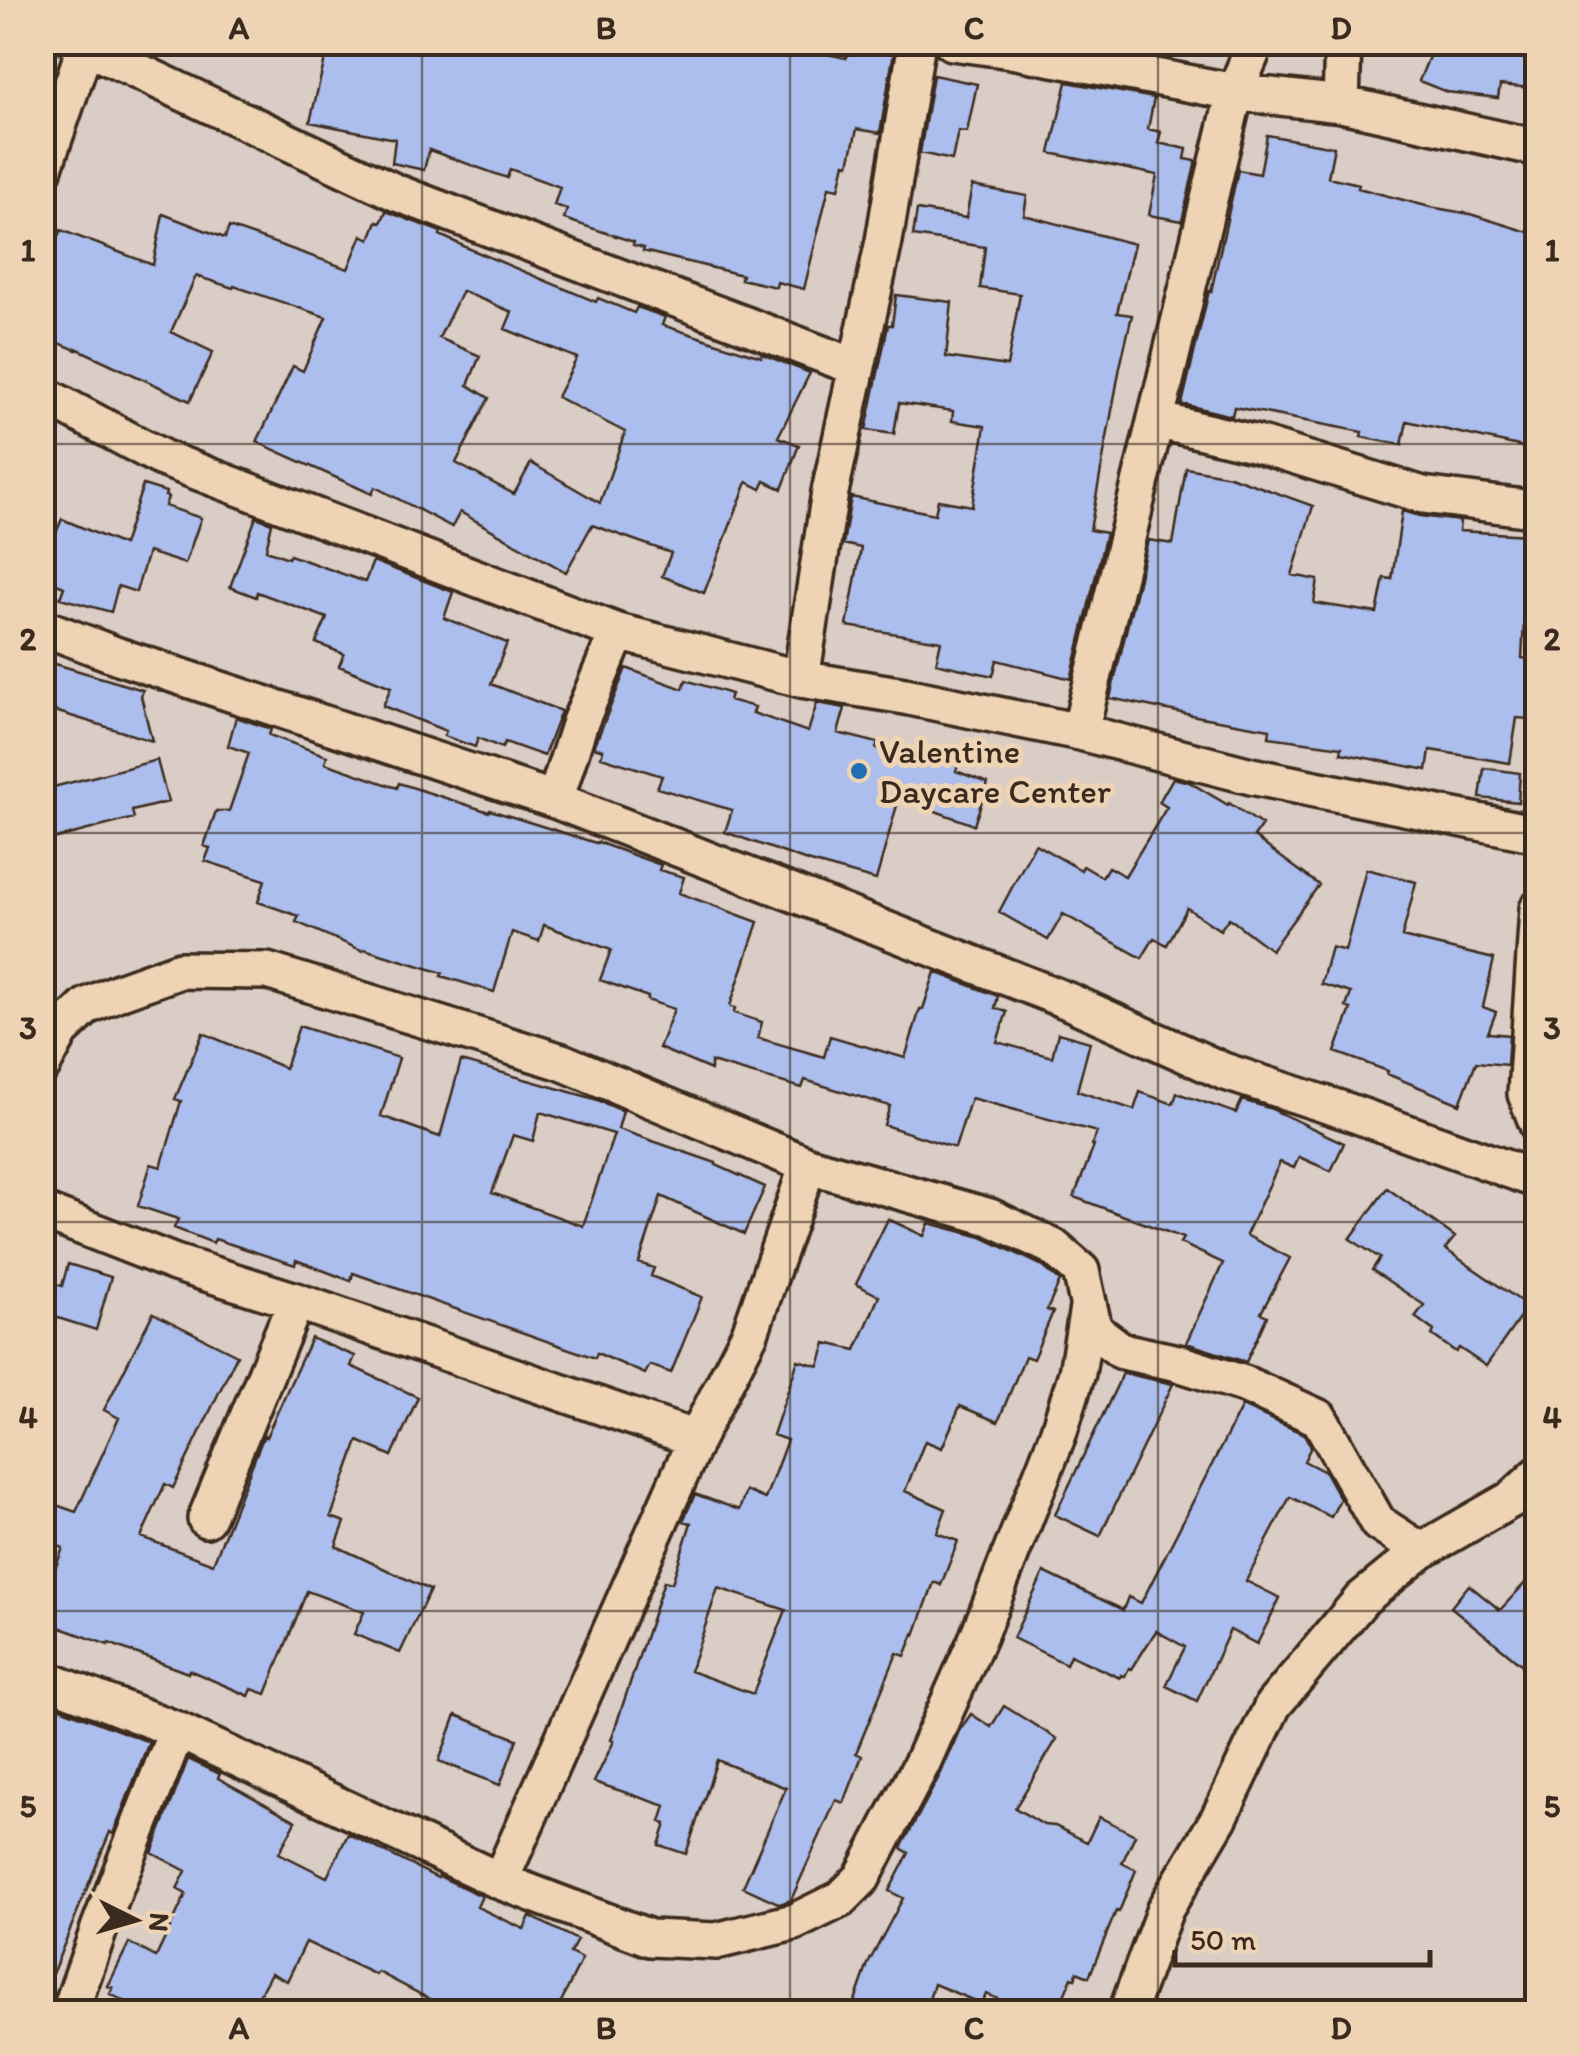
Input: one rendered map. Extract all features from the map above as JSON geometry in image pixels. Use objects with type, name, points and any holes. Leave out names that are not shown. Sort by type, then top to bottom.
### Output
[{"type":"street","points":[[801,680],[830,492],[884,240],[917,42]]},
{"type":"street","points":[[952,42],[1235,92],[1340,104],[1538,148]]},
{"type":"street","points":[[1080,732],[1235,92],[1256,42]]},
{"type":"street","points":[[1340,104],[1344,42]]},
{"type":"street","points":[[42,174],[83,44],[397,194],[856,366]]},
{"type":"street","points":[[42,394],[162,458],[618,632],[801,680],[906,696],[1080,732],[1251,776],[1538,834]]},
{"type":"street","points":[[1156,420],[1257,444],[1424,495],[1538,512]]},
{"type":"street","points":[[42,628],[555,800],[1068,1001],[1223,1071],[1538,1180]]},
{"type":"street","points":[[555,800],[580,722],[618,632]]},
{"type":"street","points":[[1538,910],[1526,1094],[1538,1125]]},
{"type":"street","points":[[42,1066],[62,1031],[87,1006],[180,970],[267,972],[562,1062],[808,1166],[990,1216],[1054,1246],[1082,1271],[1094,1330],[1122,1351],[1178,1362],[1244,1384],[1320,1418],[1378,1523],[1422,1551]]},
{"type":"street","points":[[500,1881],[696,1439],[750,1332],[808,1166]]},
{"type":"street","points":[[42,1212],[175,1263],[696,1439]]},
{"type":"street","points":[[206,1518],[296,1301]]},
{"type":"street","points":[[42,1678],[177,1730],[500,1881],[650,1938],[716,1940],[794,1922],[841,1898],[862,1878],[922,1763],[978,1637],[1068,1405],[1088,1308]]},
{"type":"street","points":[[1126,2012],[1165,1909],[1219,1818],[1273,1705],[1362,1598],[1422,1551],[1512,1499],[1538,1475]]},
{"type":"street","points":[[70,2012],[177,1730]]},
{"type":"building","points":[[329,42],[771,42],[846,58],[849,44],[894,52],[880,133],[857,129],[839,189],[829,187],[804,289],[741,279],[742,275],[643,251],[634,242],[564,219],[567,209],[554,205],[560,187],[510,169],[507,178],[429,150],[424,170],[392,163],[395,139],[310,122]]},
{"type":"building","points":[[1435,42],[1537,42],[1532,88],[1500,85],[1498,98],[1447,92],[1419,81]]},
{"type":"building","points":[[933,75],[977,84],[967,132],[958,131],[952,160],[920,153]]},
{"type":"building","points":[[1067,82],[1154,98],[1148,129],[1161,132],[1158,143],[1187,149],[1185,159],[1196,161],[1182,221],[1149,215],[1157,175],[1050,153]]},
{"type":"building","points":[[1267,135],[1334,147],[1328,177],[1538,235],[1538,444],[1524,442],[1523,447],[1407,421],[1402,445],[1361,437],[1362,432],[1234,407],[1232,416],[1182,404],[1238,170],[1260,174]]},
{"type":"building","points":[[972,186],[1027,196],[1024,215],[1134,244],[1117,313],[1132,315],[1090,530],[1106,533],[1071,679],[997,660],[993,676],[936,663],[941,641],[847,626],[861,548],[843,544],[851,497],[935,514],[938,500],[972,506],[985,426],[952,421],[953,411],[899,403],[894,434],[866,430],[896,295],[952,302],[946,357],[1007,366],[1020,294],[980,288],[985,247],[913,236],[917,210],[966,218]]},
{"type":"building","points":[[386,211],[596,302],[598,298],[634,313],[637,307],[665,317],[662,325],[761,357],[762,354],[810,373],[778,437],[799,445],[782,489],[765,481],[761,489],[747,482],[704,593],[662,576],[671,553],[592,525],[566,572],[460,512],[452,527],[375,487],[372,494],[257,442],[293,366],[303,371],[326,317],[196,276],[171,332],[213,352],[190,401],[42,336],[42,235],[55,244],[61,230],[153,265],[163,214],[225,238],[229,227],[348,269],[362,235],[370,239],[377,221],[381,223]],"holes":[[[462,291],[512,312],[505,329],[577,358],[557,397],[625,432],[600,503],[531,463],[514,494],[456,463],[489,398],[468,385],[480,356],[439,338]]]},
{"type":"building","points":[[1186,468],[1230,476],[1313,506],[1292,575],[1318,580],[1314,603],[1377,613],[1384,578],[1392,579],[1402,511],[1460,521],[1459,531],[1529,535],[1522,658],[1538,661],[1538,671],[1529,719],[1517,718],[1510,763],[1430,750],[1427,770],[1341,753],[1342,747],[1269,737],[1270,729],[1110,698],[1148,540],[1173,544]]},
{"type":"building","points":[[143,485],[166,492],[165,506],[201,518],[185,564],[148,552],[136,592],[118,586],[111,612],[60,598],[64,587],[42,578],[42,565],[62,519],[123,545]]},
{"type":"building","points":[[256,517],[272,523],[266,550],[365,582],[373,561],[453,592],[444,618],[507,643],[491,684],[561,711],[544,756],[505,742],[502,748],[478,738],[475,747],[383,706],[391,687],[339,666],[344,654],[316,643],[327,618],[257,592],[256,597],[230,587]]},
{"type":"building","points":[[42,660],[143,690],[141,696],[152,741],[42,707]]},
{"type":"building","points":[[626,668],[683,689],[686,680],[731,694],[729,700],[755,707],[753,713],[808,732],[817,703],[845,708],[838,733],[878,743],[876,748],[928,761],[932,750],[960,760],[956,771],[988,783],[974,825],[899,798],[876,880],[725,832],[732,810],[657,788],[662,776],[601,757],[603,750],[594,747]]},
{"type":"building","points":[[236,717],[271,729],[269,735],[327,756],[325,763],[397,788],[399,783],[597,842],[661,865],[659,870],[684,877],[679,893],[758,922],[730,1006],[735,1008],[734,1013],[762,1022],[758,1038],[824,1057],[830,1036],[905,1058],[935,972],[998,996],[995,1008],[1007,1012],[997,1042],[1052,1057],[1058,1033],[1090,1042],[1077,1091],[1134,1110],[1140,1092],[1173,1104],[1177,1093],[1236,1113],[1242,1100],[1272,1109],[1344,1143],[1331,1171],[1299,1157],[1294,1168],[1280,1162],[1246,1235],[1290,1258],[1261,1313],[1267,1316],[1246,1362],[1186,1343],[1223,1263],[1180,1243],[1183,1238],[1074,1197],[1097,1132],[971,1098],[955,1148],[884,1125],[890,1106],[805,1080],[802,1088],[711,1062],[711,1070],[659,1048],[674,1009],[600,980],[611,950],[544,925],[539,941],[512,932],[494,992],[363,951],[296,922],[299,916],[258,902],[265,880],[205,861],[210,848],[204,846],[216,811],[229,811],[249,753],[228,746]]},
{"type":"building","points":[[157,760],[168,802],[132,811],[134,818],[42,842],[42,790]]},
{"type":"building","points":[[1484,768],[1520,773],[1518,802],[1480,798]]},
{"type":"building","points":[[1173,778],[1229,803],[1262,825],[1254,837],[1319,885],[1271,950],[1229,918],[1220,930],[1187,908],[1167,945],[1154,938],[1142,958],[1063,914],[1048,940],[999,912],[1035,844],[1081,870],[1083,866],[1102,877],[1108,867],[1125,876],[1167,807],[1159,802]]},
{"type":"building","points":[[1366,869],[1416,882],[1402,937],[1494,959],[1483,1007],[1496,1012],[1488,1033],[1509,1035],[1507,1065],[1476,1062],[1460,1104],[1335,1052],[1351,1009],[1346,1007],[1351,993],[1321,984],[1331,947],[1345,951]]},
{"type":"building","points":[[299,1026],[399,1058],[381,1116],[440,1137],[461,1061],[595,1099],[623,1111],[618,1129],[716,1163],[765,1187],[744,1234],[661,1196],[639,1263],[654,1268],[651,1276],[702,1297],[671,1373],[650,1365],[645,1374],[597,1353],[595,1358],[353,1273],[351,1281],[296,1260],[295,1265],[215,1239],[213,1243],[174,1228],[178,1219],[138,1206],[151,1164],[161,1167],[181,1101],[175,1099],[203,1033],[285,1068]],"holes":[[[540,1112],[614,1134],[583,1226],[492,1193],[513,1135],[533,1141]]]},
{"type":"building","points":[[1387,1188],[1455,1237],[1445,1249],[1528,1306],[1486,1366],[1432,1335],[1434,1331],[1415,1317],[1424,1305],[1372,1270],[1380,1258],[1350,1239]]},
{"type":"building","points":[[888,1219],[924,1236],[929,1223],[982,1237],[1041,1265],[1060,1281],[1047,1310],[1053,1312],[1033,1359],[1025,1356],[998,1422],[960,1406],[942,1448],[925,1441],[905,1491],[946,1509],[937,1533],[958,1541],[941,1585],[934,1582],[905,1656],[897,1653],[856,1753],[862,1756],[844,1803],[836,1800],[791,1900],[780,1904],[743,1887],[786,1788],[717,1760],[686,1854],[659,1845],[666,1824],[661,1822],[666,1806],[594,1782],[614,1741],[611,1740],[664,1581],[672,1583],[691,1523],[683,1521],[695,1494],[739,1510],[746,1491],[765,1499],[787,1440],[773,1435],[798,1360],[819,1366],[826,1343],[856,1350],[879,1296],[856,1284]],"holes":[[[718,1588],[786,1610],[753,1694],[690,1671]]]},
{"type":"building","points":[[68,1264],[111,1277],[96,1330],[42,1313],[42,1279],[62,1286]]},
{"type":"building","points":[[153,1313],[237,1355],[173,1488],[165,1484],[141,1537],[213,1564],[264,1435],[311,1338],[355,1356],[351,1366],[418,1397],[392,1456],[358,1441],[331,1517],[345,1522],[336,1546],[430,1590],[400,1653],[354,1634],[364,1612],[307,1591],[266,1694],[252,1689],[249,1696],[189,1670],[188,1673],[42,1621],[42,1603],[63,1548],[42,1540],[42,1500],[76,1512],[119,1418],[104,1410]]},
{"type":"building","points":[[1123,1373],[1173,1384],[1100,1536],[1055,1515]]},
{"type":"building","points":[[1242,1406],[1304,1434],[1311,1447],[1304,1461],[1325,1472],[1340,1499],[1331,1517],[1290,1497],[1246,1581],[1280,1598],[1257,1644],[1230,1630],[1197,1701],[1166,1686],[1185,1647],[1156,1631],[1132,1669],[1120,1678],[1070,1655],[1066,1664],[1013,1638],[1044,1572],[1123,1610],[1128,1597],[1141,1603]]},
{"type":"building","points":[[1538,1569],[1538,1678],[1451,1607],[1469,1585],[1500,1610]]},
{"type":"building","points":[[42,1701],[149,1742],[44,1994]]},
{"type":"building","points":[[1004,1706],[1057,1739],[1015,1808],[1087,1842],[1099,1817],[1135,1835],[1122,1863],[1136,1870],[1089,1977],[1077,1972],[1075,1979],[1072,1977],[1057,2012],[1031,2012],[986,1994],[982,2004],[934,1984],[925,2012],[851,2012],[868,1964],[903,1898],[889,1891],[909,1853],[901,1848],[959,1731],[971,1714],[991,1727]]},
{"type":"building","points":[[456,1715],[517,1739],[500,1785],[439,1761]]},
{"type":"building","points":[[188,1759],[296,1821],[279,1853],[327,1877],[348,1834],[482,1896],[477,1907],[524,1929],[530,1916],[577,1940],[570,1953],[582,1959],[556,2012],[454,2012],[378,1972],[376,1975],[306,1942],[287,1981],[271,1973],[250,2012],[147,2012],[110,1994],[113,1988],[108,1986],[129,1943],[156,1957],[186,1894],[177,1889],[186,1871],[152,1853]]},
{"type":"place","name":"Valentine Daycare Center","points":[[859,771]]}]
